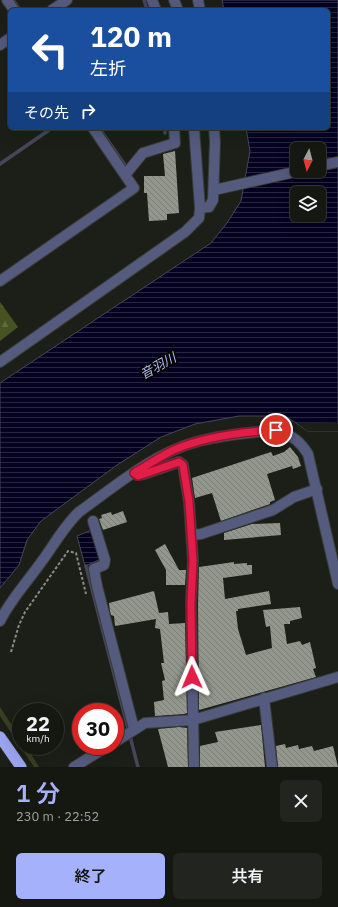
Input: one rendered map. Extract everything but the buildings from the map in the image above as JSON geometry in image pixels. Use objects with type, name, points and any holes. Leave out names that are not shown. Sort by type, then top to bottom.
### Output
[{"type":"highway","points":[[0,737],[21,767]]},
{"type":"street","points":[[55,8],[67,0]]},
{"type":"street","points":[[0,281],[134,188],[95,130]]},
{"type":"street","points":[[125,175],[143,153],[175,143],[174,130]]},
{"type":"street","points":[[0,362],[185,232],[199,218],[200,208],[194,130]]},
{"type":"street","points":[[200,208],[209,207],[214,200],[214,130]]},
{"type":"street","points":[[326,165],[338,162]]},
{"type":"street","points":[[214,190],[290,173]]},
{"type":"street","points":[[0,621],[6,609],[43,560],[71,519],[134,473],[175,450],[195,442],[218,437],[276,430],[295,438],[304,446],[308,454],[338,584]]},
{"type":"street","points":[[134,473],[138,476],[179,462],[183,465],[189,502],[193,560],[191,604],[194,767]]},
{"type":"street","points":[[192,535],[201,534],[273,510],[294,497],[317,489]]},
{"type":"street","points":[[93,521],[105,560],[104,565],[94,569],[97,586],[131,731]]},
{"type":"street","points":[[124,736],[145,723],[193,720],[338,677]]},
{"type":"street","points":[[264,698],[272,767]]},
{"type":"street","points":[[74,767],[93,755]]},
{"type":"path","points":[[11,652],[18,625],[25,612],[68,552],[76,554],[88,599]]},
{"type":"green space","points":[[0,302],[18,327],[0,341]]},
{"type":"green space","points":[[0,707],[12,725],[12,734],[0,716]]},
{"type":"green space","points":[[26,755],[32,755],[39,767],[34,767]]},
{"type":"water","name":"音羽川","points":[[222,0],[338,0],[338,431],[308,431],[287,417],[239,416],[195,424],[161,437],[117,465],[41,521],[27,540],[19,565],[0,588],[0,383],[211,243],[227,223],[241,201],[250,151],[246,130],[330,130],[330,8],[224,8]]},
{"type":"water","points":[[92,530],[101,559],[85,566],[77,536]]},
{"type":"pier","points":[[338,422],[338,431],[308,431],[297,423]]},
{"type":"waterway","points":[[13,0],[19,8]]},
{"type":"waterway","points":[[144,0],[146,8]]},
{"type":"waterway","points":[[0,164],[49,130]]},
{"type":"waterway","points":[[100,130],[125,165]]},
{"type":"waterway","points":[[86,566],[138,767]]},
{"type":"route","points":[[192,677],[191,604],[193,560],[189,502],[183,465],[179,462],[138,476],[134,473],[175,450],[195,442],[218,437],[276,430]]}]
